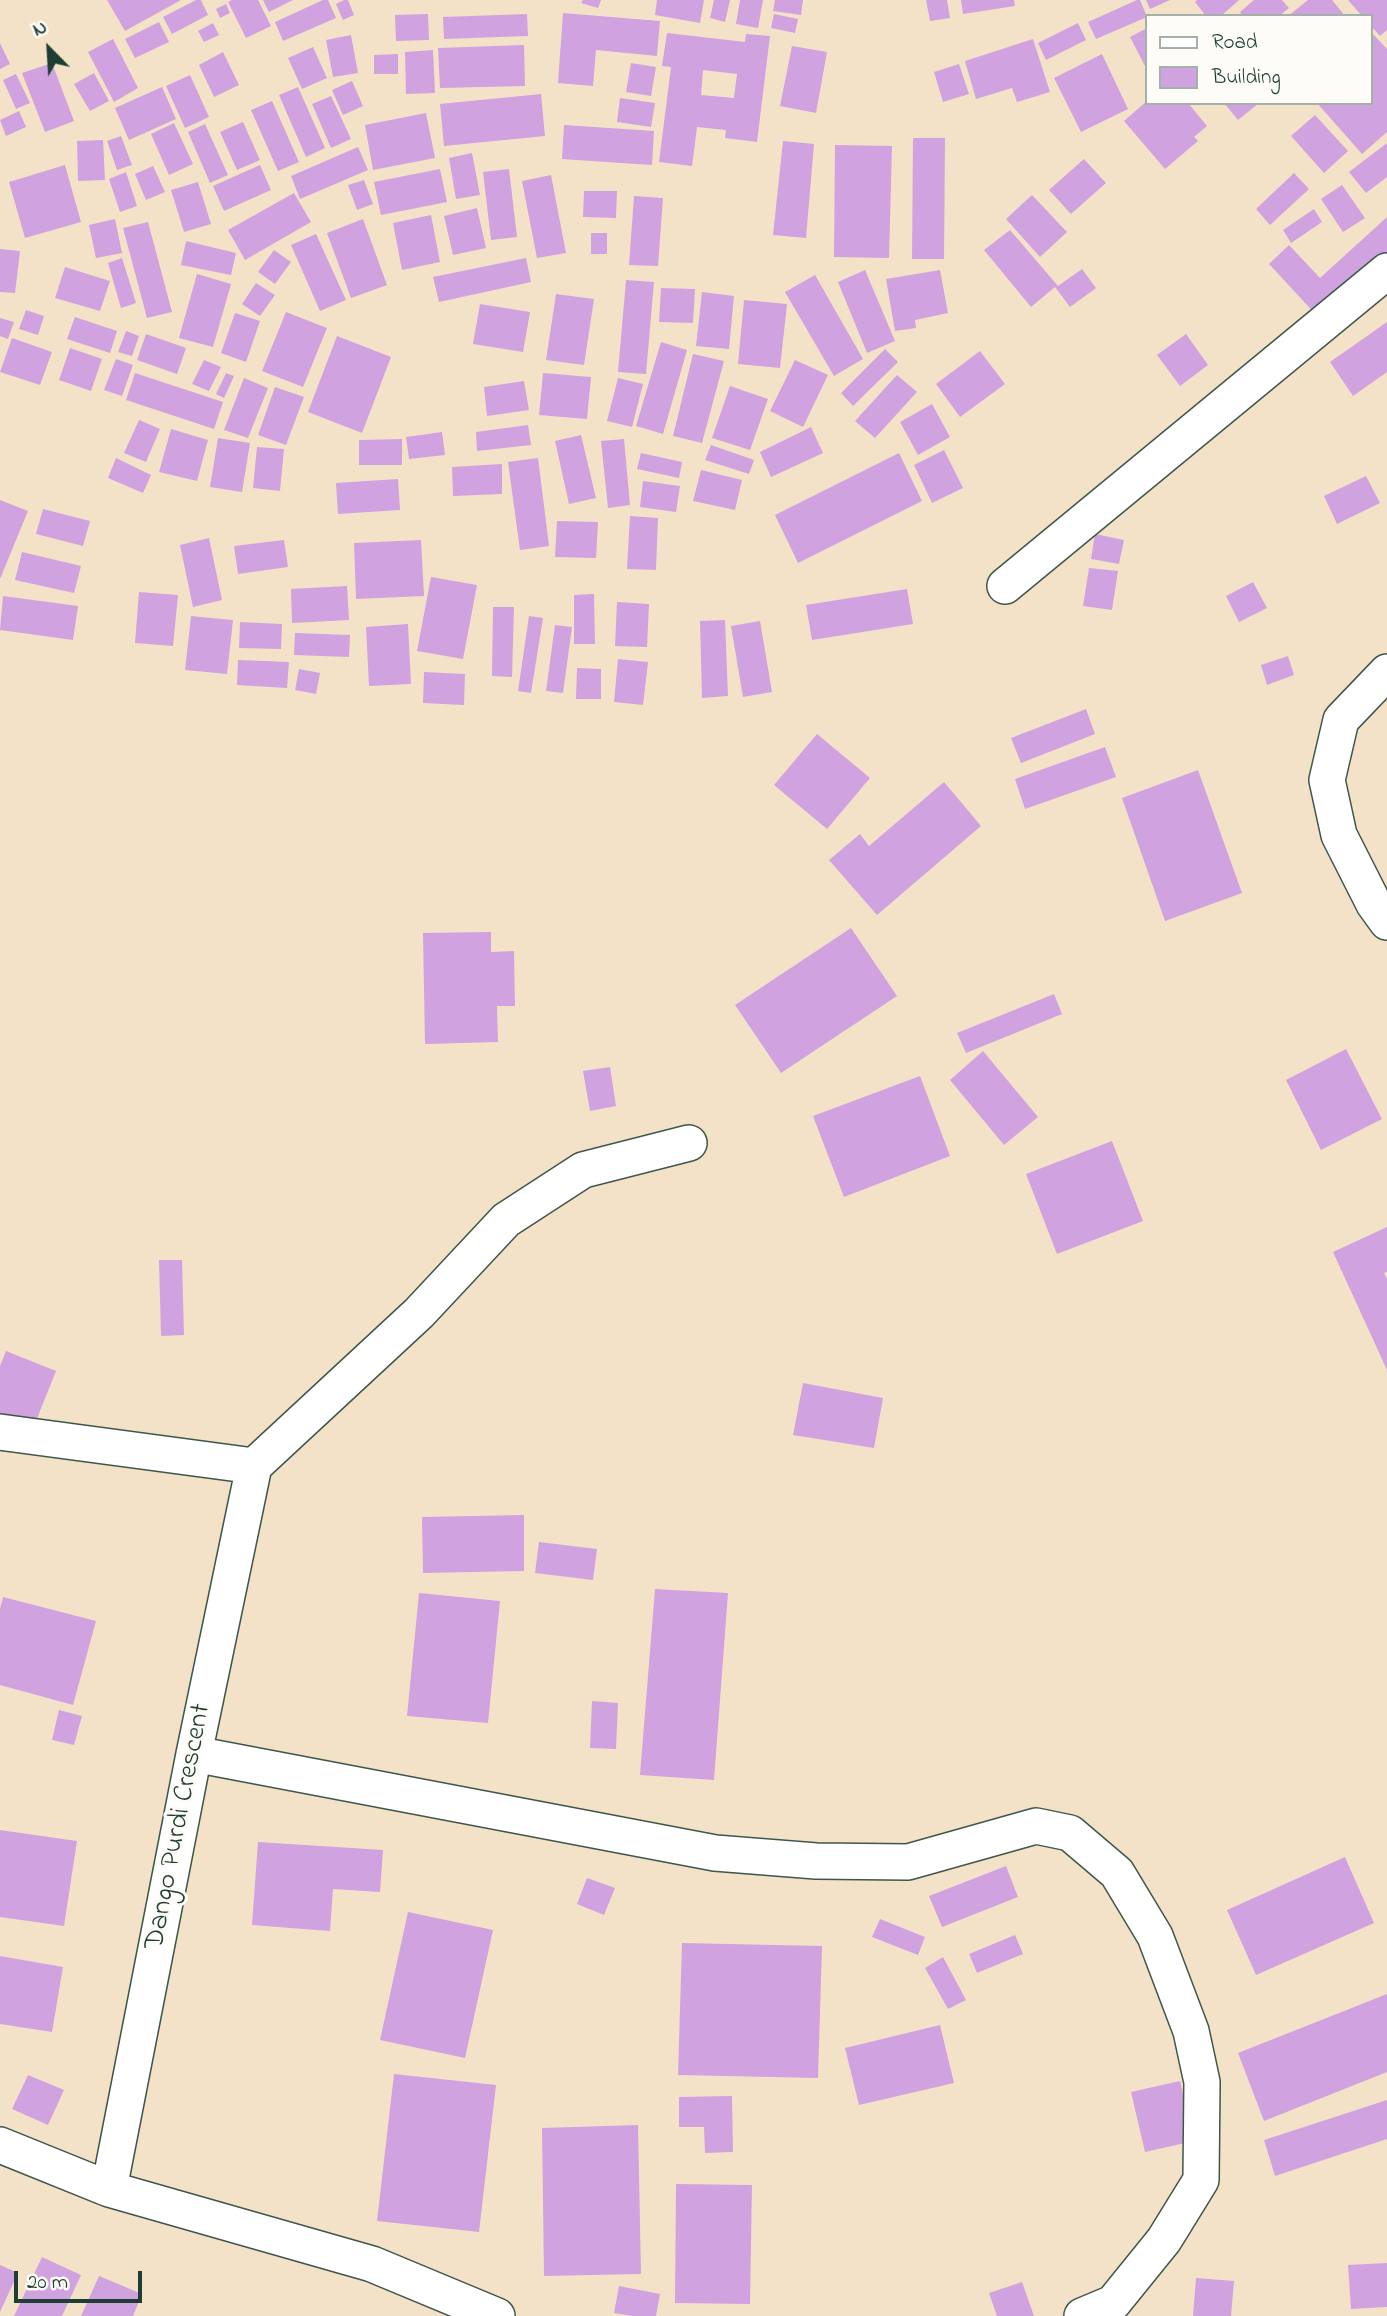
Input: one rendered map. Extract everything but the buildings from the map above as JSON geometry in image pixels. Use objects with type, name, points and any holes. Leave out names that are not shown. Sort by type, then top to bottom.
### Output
[{"type":"street","points":[[1005,586],[1387,271]]},
{"type":"street","points":[[1387,673],[1341,720],[1327,780],[1339,835],[1374,904],[1387,922]]},
{"type":"street","points":[[0,1432],[254,1466],[419,1313],[506,1220],[583,1170],[690,1143]]},
{"type":"street","name":"Dango Purdi Crescent","points":[[109,2189],[194,1754],[254,1466]]},
{"type":"street","points":[[194,1754],[715,1853],[816,1861],[908,1862],[1036,1826],[1070,1833],[1117,1874],[1155,1936],[1191,2031],[1202,2082],[1201,2180],[1164,2240],[1113,2303],[1082,2316]]},
{"type":"street","points":[[0,2145],[109,2189],[372,2264],[497,2316]]}]
